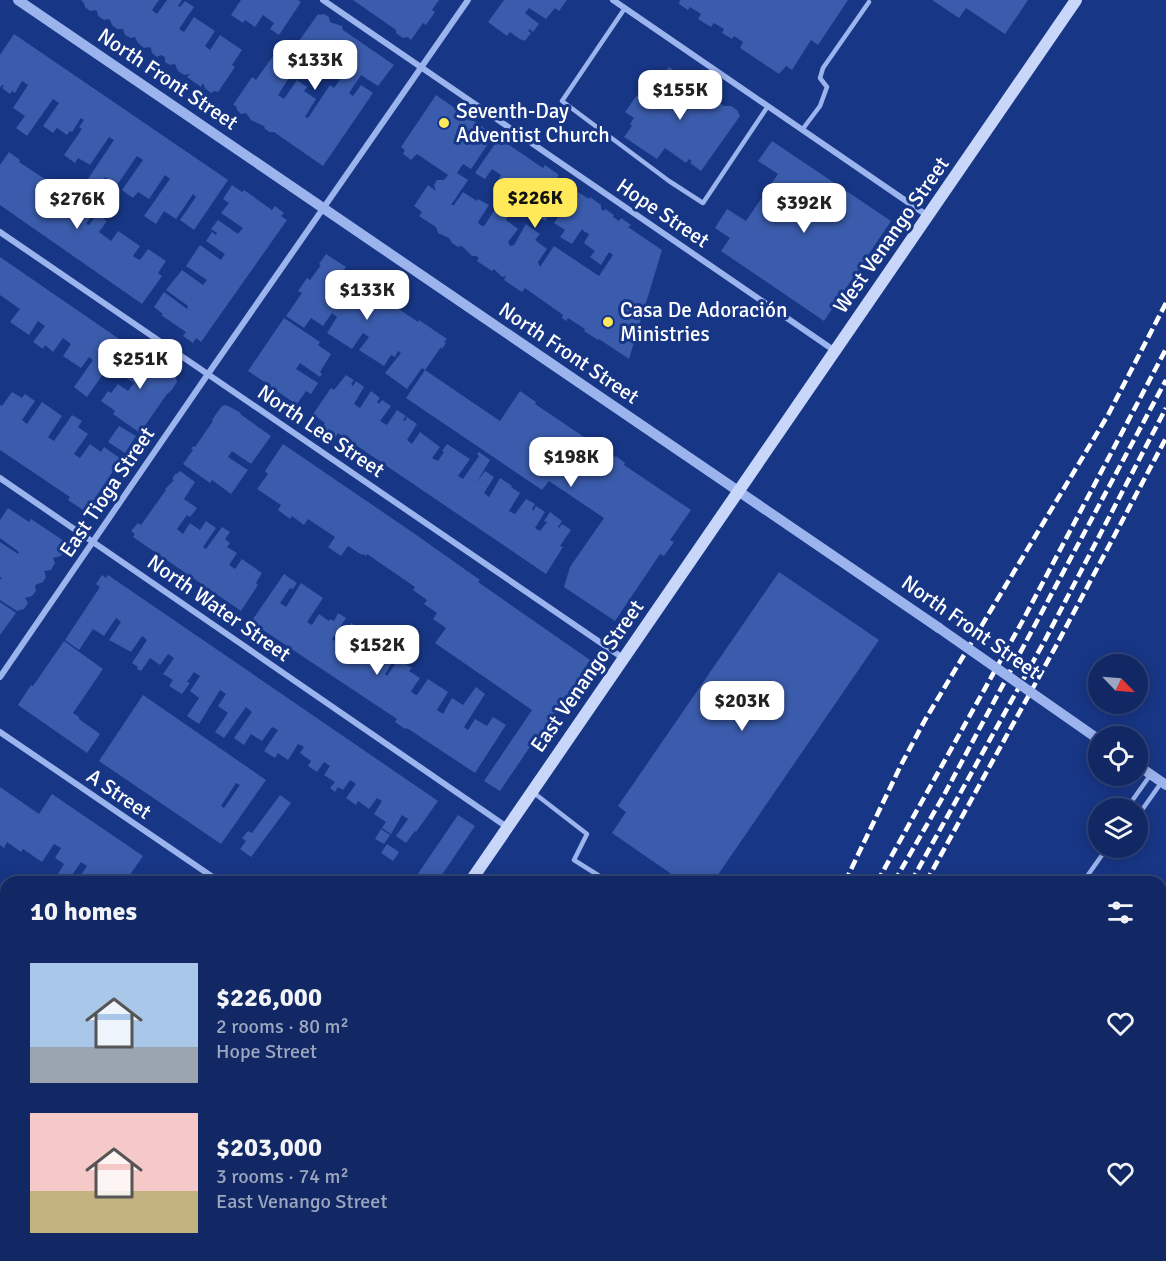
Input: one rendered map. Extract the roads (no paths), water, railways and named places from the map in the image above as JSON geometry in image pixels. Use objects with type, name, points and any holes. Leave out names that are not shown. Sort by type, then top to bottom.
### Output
[{"type":"main road","name":"West Venango Street","points":[[737,492],[1076,0]]},
{"type":"main road","name":"East Venango Street","points":[[474,876],[737,492]]},
{"type":"street","name":"North Front Street","points":[[18,0],[1088,732]]},
{"type":"street","name":"Hope Street","points":[[323,0],[835,351]]},
{"type":"street","name":"East Tioga Street","points":[[0,677],[468,0]]},
{"type":"street","points":[[613,0],[928,216]]},
{"type":"street","name":"North Lee Street","points":[[0,232],[623,658]]},
{"type":"street","name":"North Water Street","points":[[0,478],[507,827]]},
{"type":"street","name":"A Street","points":[[0,732],[205,876]]},
{"type":"street","points":[[1148,772],[1164,783]]},
{"type":"lane","points":[[802,130],[820,106],[827,87],[819,78],[823,68],[869,2]]},
{"type":"lane","points":[[625,8],[562,101],[669,181],[703,203],[768,106]]},
{"type":"lane","points":[[1134,798],[1151,774]]},
{"type":"lane","points":[[1148,803],[1164,783]]},
{"type":"lane","points":[[532,791],[587,834],[574,860],[599,876]]},
{"type":"lane","points":[[1087,876],[1100,858]]},
{"type":"railway","points":[[848,876],[925,720],[1108,415],[1166,303]]},
{"type":"railway","points":[[880,876],[1022,622],[1166,349]]},
{"type":"railway","points":[[897,876],[944,795],[1166,380]]},
{"type":"railway","points":[[914,876],[1044,642],[1166,408]]},
{"type":"railway","points":[[929,876],[1056,646],[1166,438]]},
{"type":"place","name":"Seventh-Day Adventist Church","points":[[444,123]]},
{"type":"place","name":"Casa De Adoración Ministries","points":[[608,322]]}]
